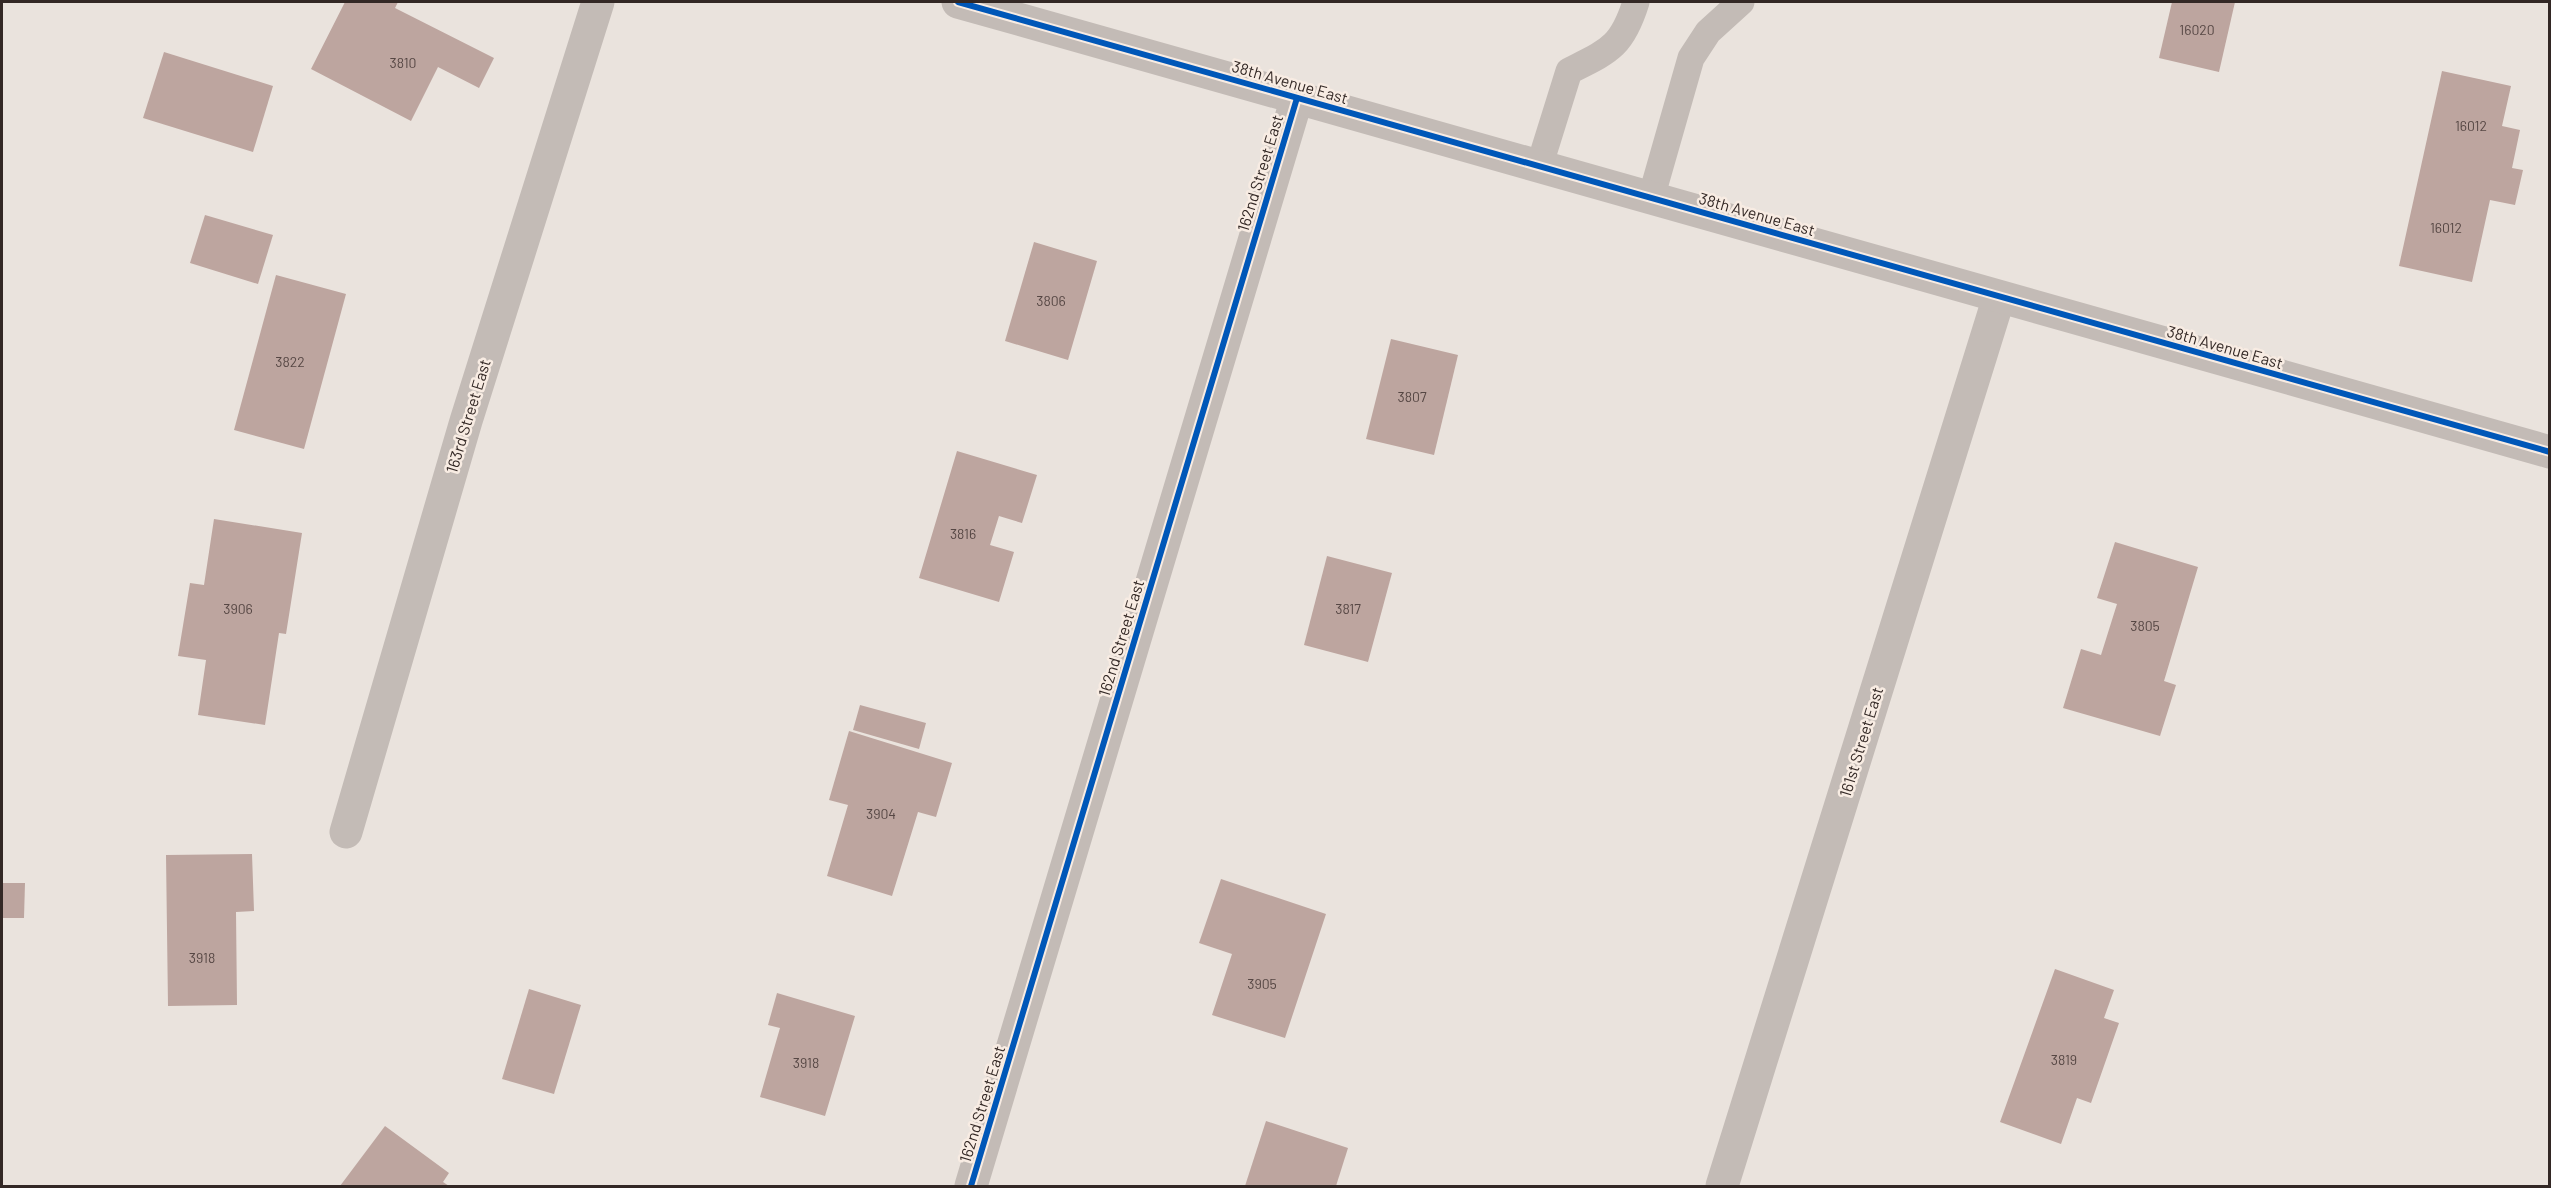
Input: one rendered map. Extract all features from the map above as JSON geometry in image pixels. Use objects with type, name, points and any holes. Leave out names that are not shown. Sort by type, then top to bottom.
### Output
[{"type":"street","name":"163rd Street East","points":[[346,832],[466,421],[598,2]]},
{"type":"street","name":"38th Avenue East","points":[[958,2],[2550,452]]},
{"type":"street","name":"162nd Street East","points":[[971,1186],[1297,98]]},
{"type":"street","name":"161st Street East","points":[[1722,1186],[1999,297]]},
{"type":"lane","points":[[1539,167],[1569,71],[1608,52],[1628,29],[1636,2]]},
{"type":"lane","points":[[1651,198],[1691,58],[1708,32],[1741,2]]},
{"type":"building","points":[[345,2],[398,2],[395,8],[494,58],[479,88],[438,67],[411,121],[311,69]]},
{"type":"building","points":[[2172,2],[2235,2],[2219,72],[2159,58]]},
{"type":"building","points":[[164,52],[273,86],[253,152],[143,118]]},
{"type":"building","points":[[2442,71],[2511,86],[2502,126],[2520,130],[2512,168],[2523,170],[2515,205],[2490,200],[2472,282],[2399,266]]},
{"type":"building","points":[[205,215],[273,235],[258,284],[190,263]]},
{"type":"building","points":[[1034,242],[1097,261],[1068,360],[1005,341]]},
{"type":"building","points":[[276,275],[346,294],[304,449],[234,430]]},
{"type":"building","points":[[1391,339],[1458,355],[1434,455],[1366,439]]},
{"type":"building","points":[[957,451],[1037,475],[1022,523],[999,516],[990,545],[1014,552],[999,602],[919,578]]},
{"type":"building","points":[[214,519],[302,533],[286,634],[279,633],[265,725],[198,715],[206,660],[178,656],[190,583],[204,585]]},
{"type":"building","points":[[2115,542],[2198,567],[2164,681],[2176,685],[2160,736],[2063,708],[2081,649],[2101,655],[2117,604],[2097,598]]},
{"type":"building","points":[[1327,556],[1392,573],[1368,662],[1304,645]]},
{"type":"building","points":[[860,705],[926,723],[919,749],[853,730]]},
{"type":"building","points":[[849,731],[952,763],[936,817],[918,812],[892,896],[827,876],[848,805],[829,800]]},
{"type":"building","points":[[252,854],[254,911],[236,912],[237,1005],[168,1006],[166,855]]},
{"type":"building","points":[[1221,879],[1326,914],[1285,1038],[1212,1015],[1232,954],[1199,943]]},
{"type":"building","points":[[2,883],[25,883],[24,918],[2,918]]},
{"type":"building","points":[[2055,969],[2114,990],[2104,1018],[2119,1023],[2091,1103],[2077,1098],[2061,1144],[2000,1122]]},
{"type":"building","points":[[529,989],[581,1005],[554,1094],[502,1079]]},
{"type":"building","points":[[777,993],[855,1016],[825,1116],[760,1097],[780,1028],[768,1025]]},
{"type":"building","points":[[1266,1121],[1348,1148],[1336,1186],[1245,1186]]},
{"type":"building","points":[[385,1126],[449,1173],[443,1182],[449,1186],[340,1186]]},
{"type":"cycle path","points":[[958,2],[2550,452]]},
{"type":"cycle path","points":[[971,1186],[1297,98]]}]
